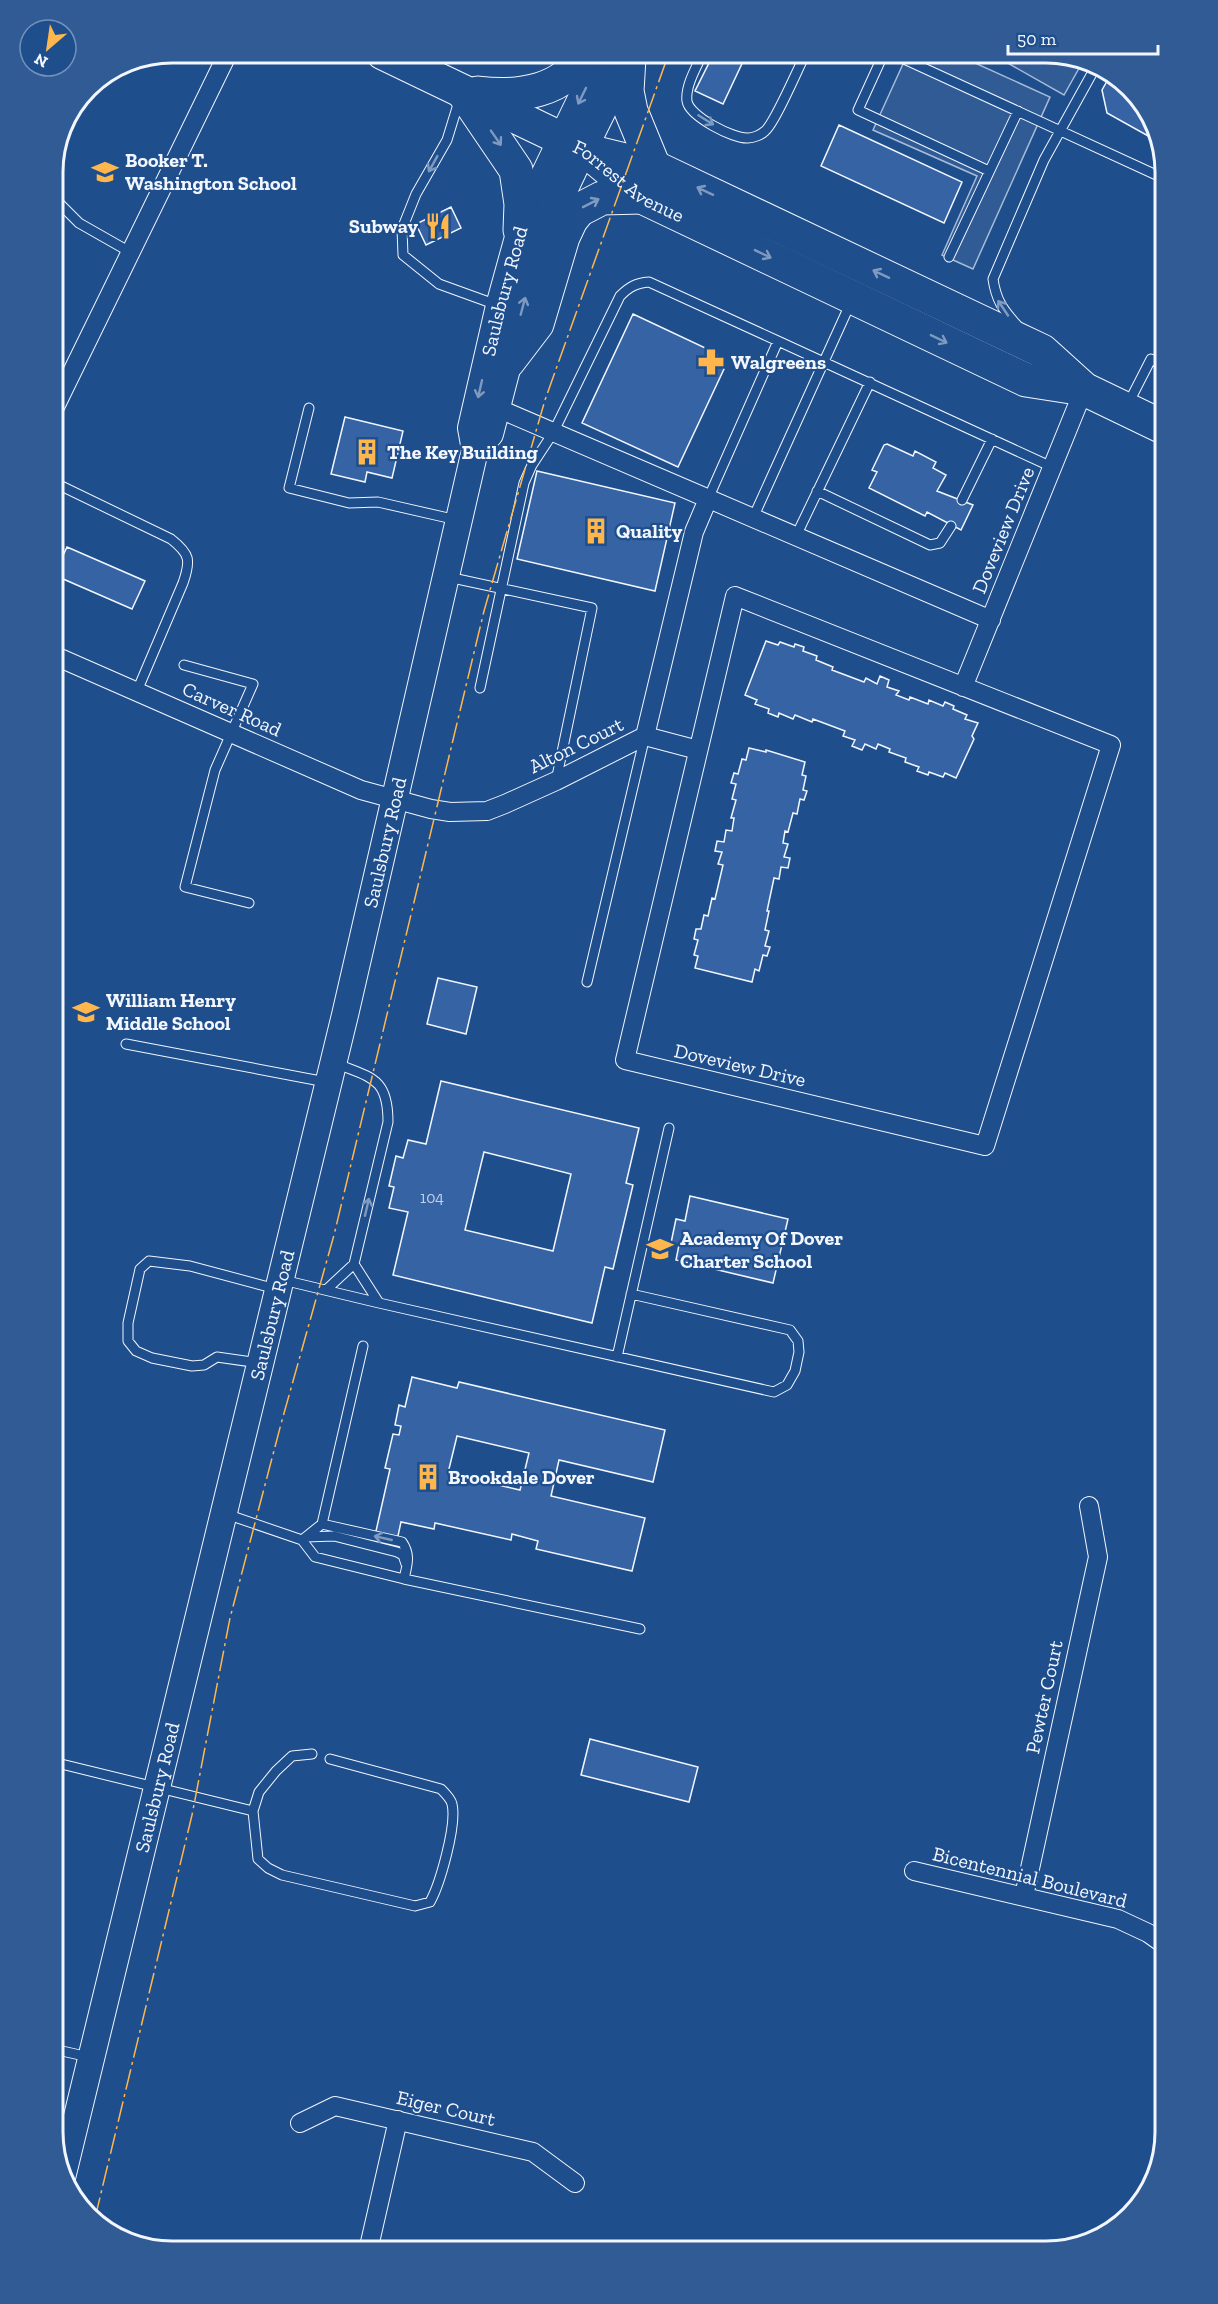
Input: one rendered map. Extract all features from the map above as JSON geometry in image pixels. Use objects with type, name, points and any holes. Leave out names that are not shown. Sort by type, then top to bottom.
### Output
[{"type":"highway","points":[[410,63],[573,144]]},
{"type":"highway","points":[[462,90],[493,94],[522,93],[549,87],[568,74],[577,63]]},
{"type":"highway","points":[[622,63],[631,111],[654,167]]},
{"type":"highway","points":[[462,90],[516,170],[521,204],[520,230]]},
{"type":"highway","name":"Forrest Avenue","points":[[573,144],[654,167],[1042,351],[1084,389]]},
{"type":"highway","name":"Forrest Avenue","points":[[573,144],[642,197],[1026,380],[1084,389],[1155,422]]},
{"type":"highway","points":[[508,362],[537,324],[563,237],[579,210],[602,198],[642,197]]},
{"type":"main road","points":[[573,144],[616,63]]},
{"type":"main road","name":"Saulsbury Road","points":[[67,2159],[395,800],[475,450],[471,428],[499,306],[520,230],[532,200],[573,144]]},
{"type":"main road","name":"Saulsbury Road","points":[[475,450],[490,434],[534,265],[567,184],[573,144]]},
{"type":"street","points":[[63,390],[223,63]]},
{"type":"street","name":"Doveview Drive","points":[[963,687],[1084,389]]},
{"type":"street","points":[[497,408],[991,620]]},
{"type":"street","name":"Alton Court","points":[[395,800],[431,810],[470,813],[487,810],[556,781],[645,736],[694,532],[708,499]]},
{"type":"street","name":"Doveview Drive","points":[[735,596],[963,687],[1111,745],[984,1146],[625,1060],[735,596]]},
{"type":"street","name":"Carver Road","points":[[63,659],[361,790],[395,800]]},
{"type":"street","points":[[645,736],[698,750]]},
{"type":"street","name":"Pewter Court","points":[[1024,1896],[1098,1557],[1089,1506]]},
{"type":"street","name":"Bicentennial Boulevard","points":[[914,1871],[1118,1919],[1155,1938]]},
{"type":"street","name":"Eiger Court","points":[[300,2123],[335,2106],[533,2152],[576,2183]]},
{"type":"street","points":[[370,2241],[398,2120]]},
{"type":"lane","points":[[699,63],[687,93],[687,104],[692,112],[738,137],[748,138],[758,136],[769,126],[801,63]]},
{"type":"lane","points":[[879,63],[858,110],[989,171]]},
{"type":"lane","points":[[913,63],[1155,174]]},
{"type":"lane","points":[[1042,351],[1002,310],[995,296],[993,279],[1007,243],[1060,130],[1092,73]]},
{"type":"lane","points":[[462,90],[447,140],[416,195],[402,229],[403,255],[439,284],[499,306]]},
{"type":"lane","points":[[948,257],[1018,111]]},
{"type":"lane","points":[[63,207],[79,223],[130,252]]},
{"type":"lane","points":[[480,688],[524,483],[532,465],[553,433],[620,296],[627,288],[638,283],[649,282],[1052,467]]},
{"type":"lane","points":[[753,518],[853,297]]},
{"type":"lane","points":[[708,499],[778,341]]},
{"type":"lane","points":[[1126,408],[1151,359],[1155,361]]},
{"type":"lane","points":[[796,536],[870,382]]},
{"type":"lane","points":[[309,408],[289,488],[349,503],[378,502],[459,520]]},
{"type":"lane","points":[[962,501],[992,439]]},
{"type":"lane","points":[[63,487],[171,538],[188,557],[188,568],[183,583],[136,691]]},
{"type":"lane","points":[[817,491],[930,545],[940,543],[951,526]]},
{"type":"lane","points":[[446,576],[592,608],[556,781]]},
{"type":"lane","points":[[183,664],[253,684],[215,770],[185,887],[249,903]]},
{"type":"lane","points":[[587,982],[645,736]]},
{"type":"lane","points":[[126,1044],[376,1079],[384,1093],[388,1108],[388,1122],[354,1264],[326,1290]]},
{"type":"lane","points":[[617,1357],[669,1128]]},
{"type":"lane","points":[[260,1363],[217,1357],[204,1365],[192,1366],[152,1358],[136,1352],[128,1341],[128,1323],[140,1269],[149,1261],[326,1290],[774,1392],[788,1385],[795,1371],[799,1352],[798,1341],[790,1330],[631,1294]]},
{"type":"lane","points":[[354,1264],[379,1303]]},
{"type":"lane","points":[[304,1538],[322,1524],[363,1346]]},
{"type":"lane","points":[[224,1513],[304,1538],[333,1536],[397,1552],[406,1560],[406,1569]]},
{"type":"lane","points":[[322,1524],[402,1542],[409,1558],[404,1579]]},
{"type":"lane","points":[[304,1538],[315,1557],[404,1579],[640,1629]]},
{"type":"lane","points":[[312,1754],[292,1756],[259,1792],[253,1811],[258,1859],[268,1868],[282,1875],[415,1906],[430,1902],[436,1891],[453,1825],[452,1802],[441,1789],[330,1759]]},
{"type":"lane","points":[[63,1765],[253,1811]]},
{"type":"lane","points":[[63,2052],[91,2058]]},
{"type":"shaded area","points":[[903,63],[975,63],[1050,97],[973,269],[942,255],[977,176],[873,130]]},
{"type":"shaded area","points":[[1008,63],[1053,63],[1079,68],[1064,95]]},
{"type":"building","points":[[709,63],[742,63],[723,104],[695,91]]},
{"type":"building","points":[[1106,82],[1123,95],[1140,118],[1149,136],[1107,113],[1102,90]]},
{"type":"building","points":[[839,125],[962,182],[944,223],[821,166]]},
{"type":"building","name":"Subway","points":[[451,207],[461,228],[426,245],[416,224]]},
{"type":"building","points":[[633,314],[716,353],[724,369],[678,467],[582,423]]},
{"type":"building","name":"The Key Building","points":[[345,417],[403,431],[392,478],[367,472],[365,482],[331,474]]},
{"type":"building","points":[[887,444],[913,456],[915,451],[936,462],[933,468],[946,475],[937,491],[973,505],[961,530],[927,512],[925,516],[869,488],[877,472],[872,470],[884,445]]},
{"type":"building","name":"Quality","points":[[537,471],[675,503],[655,591],[517,559]]},
{"type":"building","points":[[67,547],[145,581],[132,609],[63,579],[63,556]]},
{"type":"building","points":[[766,641],[778,645],[780,642],[794,647],[795,644],[804,647],[803,651],[817,656],[816,660],[833,667],[832,670],[864,682],[866,678],[877,684],[880,676],[889,680],[887,687],[899,691],[896,695],[909,700],[910,697],[928,704],[929,700],[943,706],[945,702],[954,706],[953,709],[967,715],[965,719],[978,723],[972,736],[974,739],[956,778],[945,773],[943,777],[917,771],[919,767],[905,762],[906,758],[889,752],[890,749],[878,744],[876,749],[865,744],[862,750],[852,746],[855,740],[843,736],[845,731],[795,715],[793,719],[779,713],[778,717],[768,713],[769,709],[755,704],[757,700],[745,695]]},
{"type":"building","points":[[749,748],[766,752],[766,750],[805,762],[802,775],[806,776],[803,790],[807,791],[804,800],[800,799],[797,814],[793,813],[788,832],[785,831],[783,843],[788,844],[784,857],[790,858],[788,868],[781,867],[779,879],[774,878],[765,930],[769,931],[765,946],[770,947],[767,956],[763,955],[759,971],[755,969],[752,982],[695,968],[698,956],[694,955],[698,940],[694,939],[696,929],[701,929],[704,915],[708,916],[712,898],[715,899],[723,865],[718,864],[722,852],[715,851],[717,841],[724,842],[726,830],[732,831],[734,818],[731,818],[736,800],[732,799],[736,784],[731,783],[734,773],[738,774],[742,759],[746,760]]},
{"type":"building","points":[[438,978],[477,987],[466,1034],[427,1024]]},
{"type":"building","points":[[441,1081],[639,1128],[626,1183],[633,1185],[613,1269],[605,1267],[592,1323],[393,1275],[408,1212],[389,1208],[394,1187],[389,1186],[396,1156],[403,1158],[408,1140],[426,1144]],"holes":[[[484,1152],[571,1174],[553,1251],[465,1230]]]},
{"type":"building","points":[[690,1196],[788,1219],[773,1283],[676,1260],[679,1245],[671,1243],[676,1219],[685,1221]]},
{"type":"building","name":"Brookdale Dover","points":[[412,1377],[457,1388],[459,1382],[665,1430],[653,1482],[559,1460],[551,1496],[645,1518],[632,1571],[536,1549],[538,1541],[512,1534],[511,1540],[435,1523],[434,1529],[401,1522],[396,1545],[374,1540],[390,1469],[385,1468],[393,1434],[399,1435],[401,1426],[395,1425],[399,1405],[405,1407]],"holes":[[[457,1436],[529,1453],[520,1490],[448,1473]]]},
{"type":"building","points":[[590,1739],[698,1767],[689,1802],[581,1775]]},
{"type":"power","points":[[97,2210],[192,1815],[230,1618],[334,1235],[484,611],[545,400],[665,63]]},
{"type":"place","name":"Booker T. Washington School","points":[[105,172]]},
{"type":"place","name":"Subway","points":[[438,226]]},
{"type":"place","name":"Walgreens","points":[[711,362]]},
{"type":"place","name":"The Key Building","points":[[367,452]]},
{"type":"place","name":"Quality","points":[[596,531]]},
{"type":"place","name":"William Henry Middle School","points":[[86,1012]]},
{"type":"place","name":"Academy Of Dover Charter School","points":[[660,1249]]},
{"type":"place","name":"Brookdale Dover","points":[[428,1477]]}]
